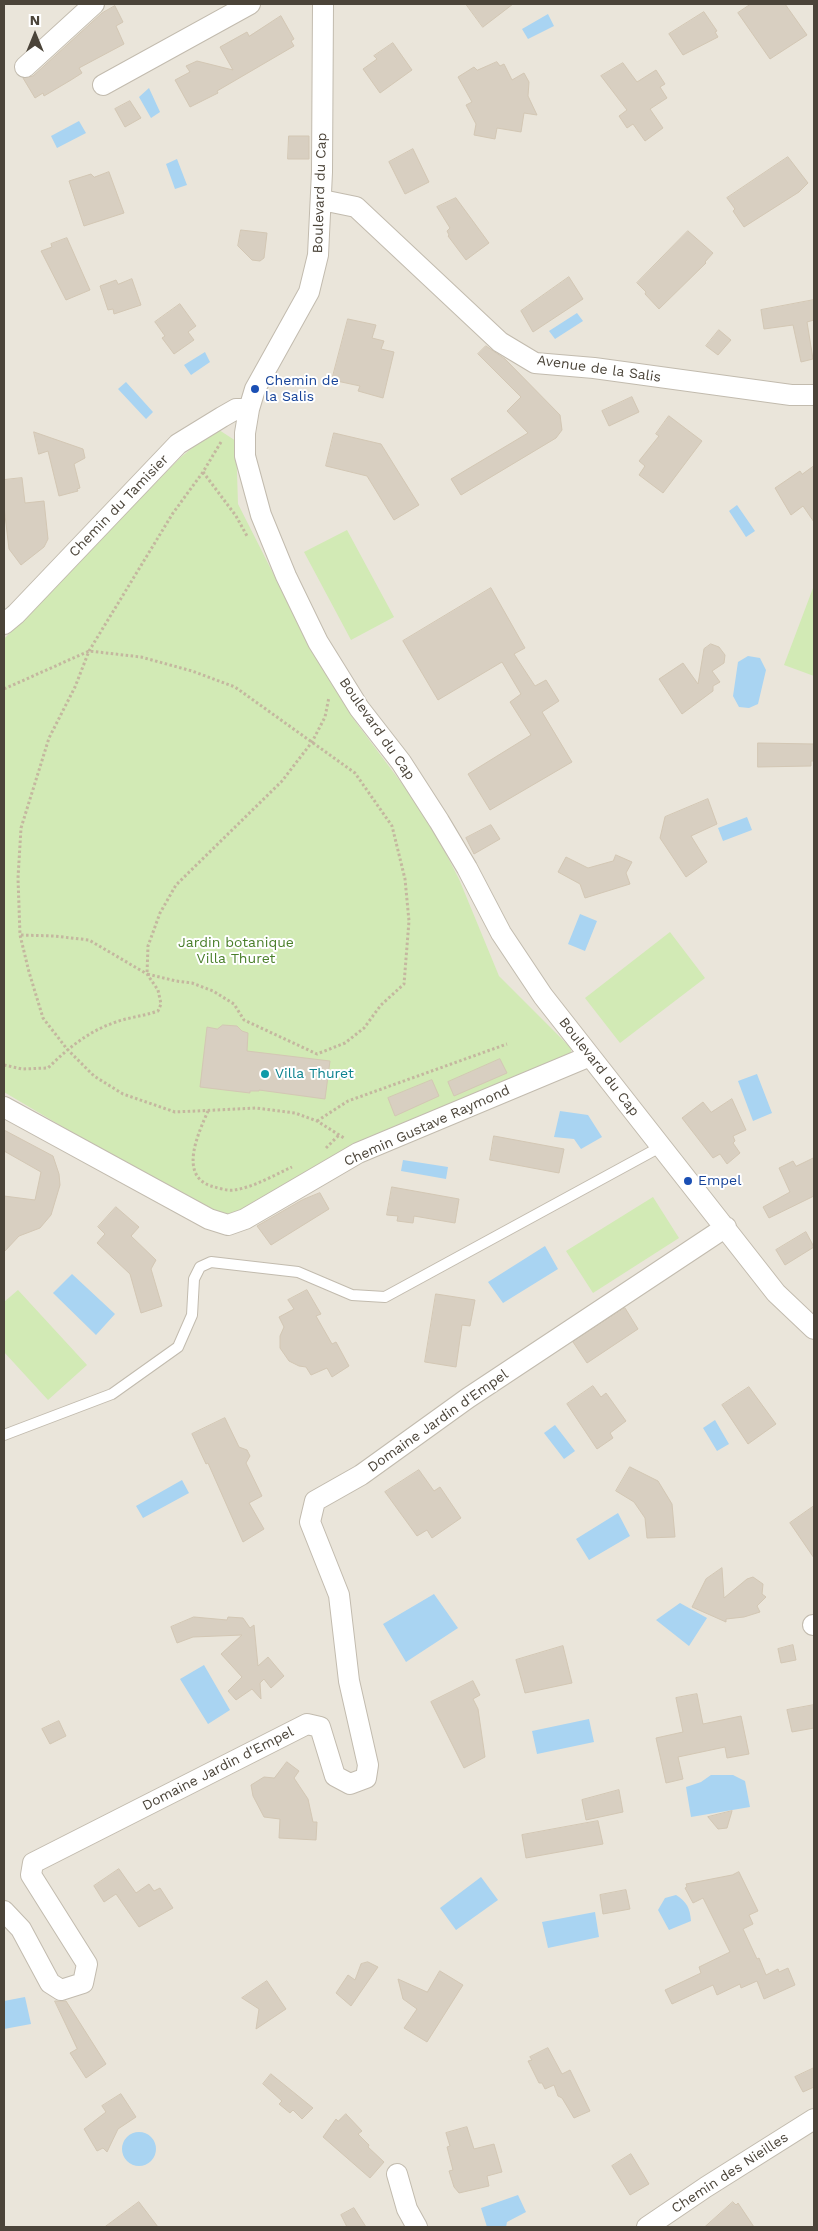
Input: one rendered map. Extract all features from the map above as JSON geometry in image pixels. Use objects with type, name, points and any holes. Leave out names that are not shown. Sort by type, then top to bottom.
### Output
[{"type":"street","points":[[25,66],[94,4]]},
{"type":"street","points":[[103,85],[250,4]]},
{"type":"street","name":"Boulevard du Cap","points":[[323,4],[322,200],[318,255],[309,292],[255,389],[249,409],[245,434],[245,456],[261,515],[286,576],[318,642],[359,708],[401,762],[439,820],[501,933],[543,996],[776,1293],[814,1329]]},
{"type":"street","name":"Avenue de la Salis","points":[[322,200],[356,207],[500,342],[535,363],[594,368],[791,395],[814,395]]},
{"type":"street","name":"Chemin du Tamisier","points":[[4,624],[16,614],[178,444],[236,409],[249,409]]},
{"type":"street","name":"Chemin Gustave Raymond","points":[[4,1107],[209,1219],[228,1225],[245,1219],[358,1153],[590,1056]]},
{"type":"street","name":"Domaine Jardin d'Empel","points":[[4,1910],[21,1929],[50,1983],[61,1990],[83,1983],[88,1964],[31,1875],[33,1863],[307,1724],[320,1727],[335,1776],[350,1784],[366,1778],[368,1765],[349,1682],[339,1595],[310,1522],[315,1501],[361,1475],[468,1398],[726,1227]]},
{"type":"street","name":"Chemin des Nieilles","points":[[647,2227],[706,2186],[814,2119]]},
{"type":"street","points":[[397,2174],[408,2209],[417,2227]]},
{"type":"lane","points":[[4,1435],[112,1394],[178,1347],[192,1315],[194,1279],[200,1267],[211,1262],[298,1272],[352,1295],[385,1297],[662,1146]]},
{"type":"path","points":[[222,416],[225,434],[203,472],[173,513],[89,651],[75,687],[49,738],[21,828],[18,878],[20,935],[43,1018],[67,1049],[94,1076],[123,1094],[175,1112],[256,1108],[295,1113],[317,1121],[340,1134],[358,1153]]},
{"type":"path","points":[[4,689],[89,651],[141,657],[192,671],[235,687],[354,773],[392,826],[405,879],[409,921],[404,984],[382,1005],[364,1028],[345,1043],[317,1054],[244,1020],[234,1004],[213,990],[192,983],[147,974],[89,940],[20,935]]},
{"type":"path","points":[[4,1065],[22,1070],[48,1068],[67,1049],[85,1037],[115,1022],[158,1011],[162,1004],[158,990],[147,974],[148,946],[160,913],[176,885],[282,781],[312,742]]},
{"type":"path","points":[[317,1121],[348,1101],[507,1044]]},
{"type":"path","points":[[208,1111],[194,1148],[192,1160],[196,1174],[207,1184],[232,1190],[297,1164]]},
{"type":"path","points":[[318,1152],[340,1134]]},
{"type":"shaded area","points":[[4,4],[814,4],[814,2227],[4,2227]]},
{"type":"green space","name":"Jardin botanique Villa Thuret","points":[[216,428],[236,441],[238,504],[310,646],[355,721],[427,817],[459,879],[499,976],[571,1048],[571,1054],[230,1217],[208,1213],[4,1092],[4,639],[180,458]]},
{"type":"green space","points":[[347,530],[394,617],[351,640],[304,552]]},
{"type":"green space","points":[[814,588],[814,676],[784,665]]},
{"type":"green space","points":[[670,932],[705,978],[620,1043],[585,998]]},
{"type":"green space","points":[[653,1197],[679,1238],[593,1293],[566,1251]]},
{"type":"green space","points":[[18,1290],[87,1365],[48,1400],[4,1352],[4,1302]]},
{"type":"water","points":[[548,14],[554,26],[528,39],[522,29]]},
{"type":"water","points":[[149,88],[160,112],[151,118],[139,97]]},
{"type":"water","points":[[79,121],[86,133],[57,148],[51,136]]},
{"type":"water","points":[[177,159],[187,185],[175,189],[166,164]]},
{"type":"water","points":[[577,313],[583,321],[555,339],[549,331]]},
{"type":"water","points":[[205,352],[210,362],[191,375],[184,365]]},
{"type":"water","points":[[126,382],[153,412],[146,419],[118,389]]},
{"type":"water","points":[[737,505],[755,531],[746,537],[729,511]]},
{"type":"water","points":[[748,656],[760,658],[766,670],[758,704],[749,708],[739,707],[733,696],[738,662]]},
{"type":"water","points":[[747,817],[752,830],[723,841],[718,828]]},
{"type":"water","points":[[580,914],[597,921],[585,951],[568,944]]},
{"type":"water","points":[[757,1074],[772,1113],[753,1121],[738,1081]]},
{"type":"water","points":[[560,1111],[588,1115],[602,1137],[581,1149],[574,1139],[554,1137]]},
{"type":"water","points":[[403,1160],[448,1167],[446,1179],[401,1171]]},
{"type":"water","points":[[545,1246],[558,1269],[503,1303],[488,1282]]},
{"type":"water","points":[[72,1274],[115,1314],[96,1335],[53,1293]]},
{"type":"water","points":[[715,1420],[729,1444],[717,1451],[703,1428]]},
{"type":"water","points":[[555,1425],[575,1451],[564,1459],[544,1433]]},
{"type":"water","points":[[182,1480],[189,1493],[143,1518],[136,1506]]},
{"type":"water","points":[[618,1513],[630,1536],[589,1560],[576,1539]]},
{"type":"water","points":[[434,1594],[458,1628],[406,1662],[383,1624]]},
{"type":"water","points":[[680,1603],[707,1618],[689,1646],[656,1620]]},
{"type":"water","points":[[204,1665],[230,1710],[208,1724],[180,1679]]},
{"type":"water","points":[[589,1719],[594,1742],[537,1754],[532,1731]]},
{"type":"water","points":[[711,1775],[733,1775],[745,1781],[750,1807],[691,1817],[686,1787],[701,1782]]},
{"type":"water","points":[[481,1877],[498,1900],[456,1930],[440,1908]]},
{"type":"water","points":[[676,1895],[687,1906],[691,1921],[669,1930],[658,1910],[665,1898]]},
{"type":"water","points":[[595,1912],[599,1937],[548,1948],[542,1922]]},
{"type":"water","points":[[25,1997],[31,2024],[4,2029],[4,2001]]},
{"type":"water","points":[[139,2132],[146,2133],[151,2137],[155,2142],[155,2156],[151,2161],[146,2165],[139,2166],[132,2165],[127,2161],[123,2156],[122,2149],[123,2142],[127,2137],[132,2133]]},
{"type":"water","points":[[518,2195],[526,2212],[507,2222],[506,2227],[487,2227],[481,2208]]},
{"type":"building","points":[[466,4],[513,4],[483,27]]},
{"type":"building","points":[[751,4],[785,4],[807,35],[770,59],[738,13]]},
{"type":"building","points":[[115,6],[123,22],[116,26],[124,44],[79,68],[82,73],[71,80],[44,96],[43,93],[35,98],[23,78],[33,76],[102,13]]},
{"type":"building","points":[[704,12],[717,31],[715,32],[718,37],[683,55],[669,34]]},
{"type":"building","points":[[281,16],[294,39],[291,41],[294,46],[217,91],[218,93],[190,107],[175,80],[190,72],[186,66],[197,61],[233,70],[220,47],[247,32],[249,36]]},
{"type":"building","points":[[393,43],[412,70],[380,93],[363,69],[377,59],[374,56]]},
{"type":"building","points":[[497,62],[500,66],[504,64],[512,80],[524,73],[529,82],[528,96],[537,115],[524,113],[521,132],[497,128],[495,139],[474,135],[476,124],[466,105],[472,102],[458,77],[474,67],[477,70]]},
{"type":"building","points":[[623,63],[637,82],[656,70],[665,84],[660,87],[667,98],[650,109],[663,128],[645,141],[633,124],[627,128],[619,116],[627,110],[601,76]]},
{"type":"building","points":[[130,101],[141,118],[125,127],[115,109]]},
{"type":"building","points":[[289,136],[309,136],[309,159],[288,159]]},
{"type":"building","points":[[413,149],[429,182],[405,194],[389,162]]},
{"type":"building","points":[[788,157],[808,183],[799,192],[744,227],[727,198]]},
{"type":"building","points":[[109,172],[124,213],[84,226],[69,181],[91,174],[94,177]]},
{"type":"building","points":[[456,198],[489,243],[466,260],[448,236],[447,231],[450,228],[437,207]]},
{"type":"building","points":[[241,230],[267,233],[264,258],[260,261],[252,260],[238,246]]},
{"type":"building","points":[[688,231],[713,253],[706,263],[659,309],[637,283]]},
{"type":"building","points":[[67,238],[90,290],[66,300],[41,251],[52,247],[51,244]]},
{"type":"building","points":[[569,277],[583,299],[533,332],[521,311]]},
{"type":"building","points":[[132,279],[141,305],[114,314],[113,309],[108,310],[100,286],[116,280],[118,284]]},
{"type":"building","points":[[814,300],[814,320],[807,322],[813,359],[801,362],[793,325],[764,329],[761,310]]},
{"type":"building","points":[[180,304],[196,326],[188,332],[194,340],[174,354],[162,338],[165,336],[155,322]]},
{"type":"building","points":[[348,319],[376,325],[372,338],[384,341],[381,349],[394,352],[383,398],[358,391],[360,386],[332,380]]},
{"type":"building","points":[[719,330],[731,340],[718,355],[706,346]]},
{"type":"building","points":[[486,346],[505,359],[560,415],[562,430],[556,438],[461,495],[451,479],[528,433],[507,411],[521,397],[478,354]]},
{"type":"building","points":[[632,397],[639,412],[609,426],[602,411]]},
{"type":"building","points":[[669,416],[702,441],[663,493],[639,475],[645,466],[639,461],[659,436],[656,434]]},
{"type":"building","points":[[34,432],[83,449],[85,458],[74,464],[80,488],[77,489],[78,491],[59,496],[48,451],[39,454]]},
{"type":"building","points":[[334,433],[381,444],[419,505],[394,520],[367,476],[326,466]]},
{"type":"building","points":[[814,466],[814,522],[803,506],[791,515],[775,488],[800,471],[802,474]]},
{"type":"building","points":[[22,478],[25,503],[44,501],[48,539],[44,547],[21,565],[9,549],[4,507],[4,480]]},
{"type":"building","points":[[491,588],[525,648],[514,654],[535,686],[546,680],[559,701],[542,712],[572,762],[490,810],[468,774],[531,735],[510,702],[521,694],[502,662],[438,700],[403,641]]},
{"type":"building","points":[[711,644],[719,647],[725,655],[724,663],[712,671],[720,682],[713,686],[713,691],[682,714],[659,679],[683,663],[698,684],[704,649]]},
{"type":"building","points":[[758,743],[814,744],[814,761],[811,761],[811,766],[758,767]]},
{"type":"building","points":[[708,799],[717,824],[691,836],[707,862],[686,877],[660,838],[665,817]]},
{"type":"building","points":[[491,825],[500,839],[474,854],[466,838]]},
{"type":"building","points":[[616,855],[632,862],[626,873],[630,884],[585,898],[580,884],[558,872],[566,857],[588,868],[613,861]]},
{"type":"building","name":"Villa Thuret","points":[[223,1025],[237,1026],[242,1031],[248,1033],[247,1051],[330,1061],[325,1099],[259,1090],[250,1091],[250,1093],[200,1087],[207,1027],[217,1029]]},
{"type":"building","points":[[500,1059],[507,1073],[454,1096],[448,1082]]},
{"type":"building","points":[[432,1080],[439,1096],[395,1116],[388,1098]]},
{"type":"building","points":[[732,1099],[746,1130],[733,1136],[735,1141],[733,1143],[740,1153],[727,1164],[720,1154],[713,1158],[682,1118],[703,1102],[711,1112]]},
{"type":"building","points":[[4,1130],[53,1156],[59,1174],[60,1185],[51,1215],[40,1228],[19,1236],[4,1252],[4,1196],[35,1200],[41,1172],[4,1151]]},
{"type":"building","points":[[494,1136],[564,1149],[559,1173],[490,1160]]},
{"type":"building","points":[[814,1158],[814,1196],[769,1218],[763,1207],[790,1192],[779,1168],[793,1161],[796,1166]]},
{"type":"building","points":[[392,1187],[459,1199],[455,1223],[414,1216],[413,1223],[397,1221],[398,1216],[387,1215]]},
{"type":"building","points":[[320,1193],[329,1209],[271,1245],[257,1226],[302,1200]]},
{"type":"building","points":[[116,1207],[139,1227],[131,1236],[156,1260],[151,1269],[162,1306],[141,1313],[130,1274],[97,1243],[105,1234],[98,1227]]},
{"type":"building","points":[[806,1232],[814,1247],[785,1265],[776,1250]]},
{"type":"building","points":[[307,1290],[321,1314],[316,1316],[332,1344],[336,1342],[349,1366],[332,1377],[327,1368],[311,1375],[306,1367],[289,1361],[280,1348],[280,1336],[284,1327],[279,1317],[294,1309],[288,1300]]},
{"type":"building","points":[[436,1294],[475,1300],[470,1326],[462,1325],[456,1367],[425,1362]]},
{"type":"building","points":[[625,1308],[638,1329],[587,1363],[573,1342]]},
{"type":"building","points":[[593,1386],[601,1397],[606,1393],[626,1421],[610,1433],[613,1438],[597,1449],[567,1404]]},
{"type":"building","points":[[749,1387],[776,1424],[748,1444],[722,1405]]},
{"type":"building","points":[[225,1418],[239,1447],[247,1450],[250,1456],[246,1463],[262,1496],[249,1503],[264,1529],[243,1542],[208,1463],[206,1464],[192,1434]]},
{"type":"building","points":[[630,1467],[658,1481],[672,1504],[675,1537],[647,1538],[645,1518],[634,1502],[616,1491]]},
{"type":"building","points":[[419,1470],[434,1491],[440,1487],[461,1518],[432,1538],[427,1530],[417,1536],[385,1492]]},
{"type":"building","points":[[814,1506],[814,1558],[790,1523]]},
{"type":"building","points":[[722,1568],[724,1598],[747,1579],[753,1577],[763,1584],[762,1594],[766,1597],[757,1606],[760,1612],[744,1617],[726,1619],[726,1622],[692,1607],[706,1579]]},
{"type":"building","points":[[194,1617],[227,1620],[228,1617],[243,1618],[250,1628],[254,1625],[258,1666],[268,1657],[284,1676],[271,1688],[264,1679],[260,1683],[261,1699],[252,1689],[236,1700],[228,1691],[242,1677],[221,1654],[242,1635],[193,1637],[177,1643],[171,1627]]},
{"type":"building","points":[[793,1645],[796,1660],[781,1663],[778,1649]]},
{"type":"building","points":[[563,1646],[572,1683],[525,1693],[516,1660]]},
{"type":"building","points":[[473,1681],[480,1695],[473,1699],[478,1709],[485,1757],[464,1768],[431,1702]]},
{"type":"building","points":[[697,1694],[703,1724],[741,1716],[749,1754],[727,1758],[725,1747],[678,1757],[683,1779],[666,1783],[656,1738],[683,1732],[676,1698]]},
{"type":"building","points":[[814,1705],[814,1728],[792,1732],[787,1710]]},
{"type":"building","points":[[59,1721],[66,1736],[50,1744],[42,1729]]},
{"type":"building","points":[[287,1762],[299,1771],[294,1778],[308,1799],[313,1822],[317,1822],[316,1840],[279,1838],[280,1819],[264,1817],[253,1796],[251,1785],[264,1777],[274,1778]]},
{"type":"building","points":[[619,1790],[623,1812],[586,1820],[582,1800]]},
{"type":"building","points":[[732,1811],[727,1828],[718,1829],[708,1817]]},
{"type":"building","points":[[598,1821],[603,1844],[526,1858],[522,1835]]},
{"type":"building","points":[[119,1869],[136,1893],[149,1884],[154,1891],[160,1888],[173,1908],[139,1927],[116,1894],[104,1902],[94,1886]]},
{"type":"building","points":[[739,1872],[758,1911],[749,1915],[753,1924],[743,1929],[757,1959],[759,1958],[766,1975],[778,1969],[779,1972],[788,1968],[795,1985],[764,1999],[757,1981],[741,1988],[740,1984],[717,1995],[713,1985],[672,2004],[665,1990],[701,1973],[699,1967],[730,1952],[703,1898],[693,1903],[685,1888],[687,1887],[686,1884]]},
{"type":"building","points":[[626,1890],[630,1909],[603,1914],[600,1895]]},
{"type":"building","points":[[368,1962],[378,1967],[351,2006],[336,1993],[348,1975],[355,1980],[361,1964]]},
{"type":"building","points":[[440,1971],[463,1985],[427,2042],[404,2028],[417,2009],[403,1999],[398,1979],[427,1992]]},
{"type":"building","points":[[267,1981],[286,2009],[256,2029],[259,2009],[242,1998]]},
{"type":"building","points":[[55,2001],[66,2001],[106,2064],[86,2078],[70,2053],[77,2049]]},
{"type":"building","points":[[548,2048],[562,2074],[570,2070],[590,2111],[574,2118],[562,2098],[558,2096],[554,2085],[545,2089],[542,2083],[539,2083],[528,2061],[532,2060],[530,2057]]},
{"type":"building","points":[[814,2068],[814,2087],[803,2092],[795,2077]]},
{"type":"building","points":[[271,2074],[313,2108],[302,2119],[293,2110],[290,2113],[279,2104],[282,2101],[263,2084]]},
{"type":"building","points":[[121,2094],[136,2117],[118,2129],[107,2152],[103,2148],[97,2151],[84,2129],[106,2112],[102,2106]]},
{"type":"building","points":[[346,2114],[362,2131],[358,2134],[369,2145],[368,2147],[384,2162],[370,2178],[323,2137],[336,2119],[338,2121]]},
{"type":"building","points":[[467,2127],[474,2149],[494,2144],[502,2172],[487,2176],[489,2186],[459,2193],[454,2187],[449,2171],[453,2170],[447,2147],[450,2146],[446,2133]]},
{"type":"building","points":[[631,2154],[649,2184],[630,2195],[612,2166]]},
{"type":"building","points":[[139,2202],[158,2227],[105,2227]]},
{"type":"building","points":[[733,2202],[736,2205],[738,2203],[754,2227],[705,2227]]},
{"type":"building","points":[[354,2208],[366,2227],[347,2227],[341,2215]]},
{"type":"place","name":"Chemin de la Salis","points":[[255,389]]},
{"type":"place","name":"Villa Thuret","points":[[265,1074]]},
{"type":"place","name":"Empel","points":[[688,1181]]}]
